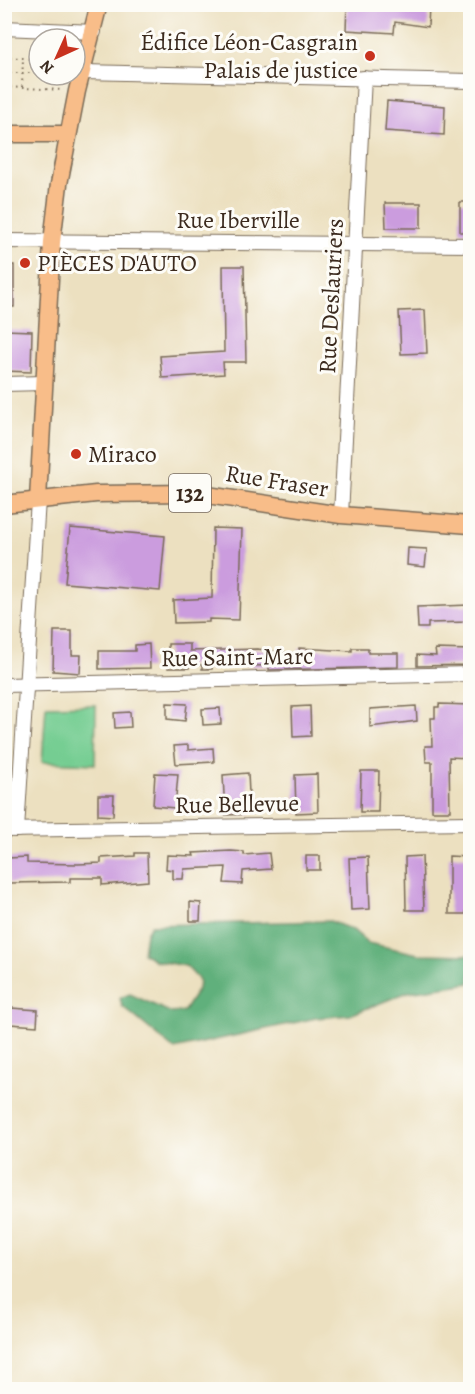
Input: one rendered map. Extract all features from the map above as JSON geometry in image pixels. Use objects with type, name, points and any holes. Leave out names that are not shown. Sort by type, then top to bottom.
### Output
[{"type":"main road","points":[[87,57],[99,4]]},
{"type":"main road","points":[[38,500],[52,242],[68,134],[78,87]]},
{"type":"main road","points":[[4,134],[68,134]]},
{"type":"main road","name":"Rue Fraser","points":[[4,504],[96,494],[194,493],[341,515],[471,525]]},
{"type":"street","points":[[4,28],[94,32]]},
{"type":"street","points":[[87,72],[471,81]]},
{"type":"street","name":"Rue Deslauriers","points":[[341,515],[364,78]]},
{"type":"street","name":"Rue Iberville","points":[[4,241],[471,245]]},
{"type":"street","points":[[4,384],[44,383]]},
{"type":"street","points":[[11,830],[27,684],[38,500]]},
{"type":"street","name":"Rue Saint-Marc","points":[[4,685],[471,674]]},
{"type":"street","name":"Rue Bellevue","points":[[11,830],[471,823]]},
{"type":"path","points":[[4,57],[27,58]]},
{"type":"path","points":[[21,87],[23,58]]},
{"type":"path","points":[[4,73],[27,73]]},
{"type":"path","points":[[4,87],[77,91]]},
{"type":"green space","points":[[96,705],[95,764],[42,762],[46,706]]},
{"type":"green space","points":[[330,921],[353,930],[368,943],[418,954],[470,955],[470,983],[408,992],[350,1015],[316,1018],[174,1049],[122,1006],[120,998],[130,994],[172,1013],[184,1011],[198,989],[199,980],[186,966],[156,961],[143,953],[146,933],[151,925]]},
{"type":"building","points":[[347,4],[429,5],[428,27],[395,22],[394,33],[346,30]]},
{"type":"building","points":[[387,101],[445,106],[444,135],[385,131]]},
{"type":"building","points":[[460,202],[471,202],[471,232],[460,232]]},
{"type":"building","points":[[385,203],[421,203],[421,228],[386,228]]},
{"type":"building","points":[[4,265],[14,265],[14,307],[4,307]]},
{"type":"building","points":[[223,266],[244,266],[246,362],[223,362],[224,374],[162,378],[160,356],[224,352]]},
{"type":"building","points":[[425,310],[427,353],[401,354],[399,311]]},
{"type":"building","points":[[4,330],[32,331],[31,372],[4,371]]},
{"type":"building","points":[[70,528],[165,536],[160,591],[65,583]]},
{"type":"building","points":[[213,528],[242,529],[239,620],[209,619],[209,622],[174,623],[173,600],[212,598]]},
{"type":"building","points":[[408,548],[427,549],[425,567],[407,565]]},
{"type":"building","points":[[469,605],[470,622],[428,623],[428,628],[418,628],[417,607]]},
{"type":"building","points":[[54,631],[72,631],[72,655],[81,655],[80,673],[53,671]]},
{"type":"building","points":[[149,644],[150,668],[99,669],[99,651],[135,651],[135,645]]},
{"type":"building","points":[[168,644],[190,644],[190,651],[257,649],[299,654],[299,648],[352,651],[352,648],[368,648],[368,653],[398,653],[398,667],[269,670],[269,666],[212,665],[212,669],[202,669],[202,665],[189,664],[189,668],[168,668]]},
{"type":"building","points":[[435,649],[471,650],[471,665],[417,666],[417,655],[436,656]]},
{"type":"building","points":[[167,703],[187,704],[185,721],[167,719]]},
{"type":"building","points":[[439,704],[471,705],[468,758],[449,757],[450,811],[432,811],[432,762],[426,762],[425,746],[432,746],[431,718],[435,718],[435,707],[439,707]]},
{"type":"building","points":[[310,706],[311,736],[293,737],[292,707]]},
{"type":"building","points":[[416,706],[417,721],[370,727],[370,709]]},
{"type":"building","points":[[220,708],[221,724],[203,725],[202,709]]},
{"type":"building","points":[[130,712],[131,727],[115,728],[114,713]]},
{"type":"building","points":[[188,745],[188,750],[213,748],[214,762],[176,764],[174,746]]},
{"type":"building","points":[[361,771],[379,771],[378,812],[360,812]]},
{"type":"building","points":[[155,773],[178,774],[175,808],[153,806]]},
{"type":"building","points":[[248,773],[250,814],[225,815],[223,775]]},
{"type":"building","points":[[317,774],[318,812],[296,813],[295,775]]},
{"type":"building","points":[[98,795],[114,795],[113,816],[98,815]]},
{"type":"building","points":[[244,852],[244,855],[269,853],[271,869],[243,871],[242,884],[224,883],[226,867],[184,869],[183,879],[173,879],[173,870],[166,869],[167,855],[194,856],[193,853]]},
{"type":"building","points":[[135,853],[147,853],[148,881],[102,885],[102,878],[70,878],[70,882],[9,883],[8,858],[27,857],[27,863],[78,864],[101,863],[101,858],[135,856]]},
{"type":"building","points":[[306,856],[320,856],[320,870],[306,870]]},
{"type":"building","points":[[422,856],[424,910],[406,910],[405,857]]},
{"type":"building","points":[[449,856],[467,857],[466,914],[449,914]]},
{"type":"building","points":[[368,857],[370,909],[351,910],[349,858]]},
{"type":"building","points":[[190,902],[201,903],[200,921],[190,921]]},
{"type":"building","points":[[11,1008],[38,1010],[37,1026],[10,1024]]},
{"type":"place","name":"Édifice Léon-Casgrain Palais de justice","points":[[370,56]]},
{"type":"place","name":"PIÈCES D'AUTO","points":[[25,263]]},
{"type":"place","name":"Miraco","points":[[76,454]]}]
